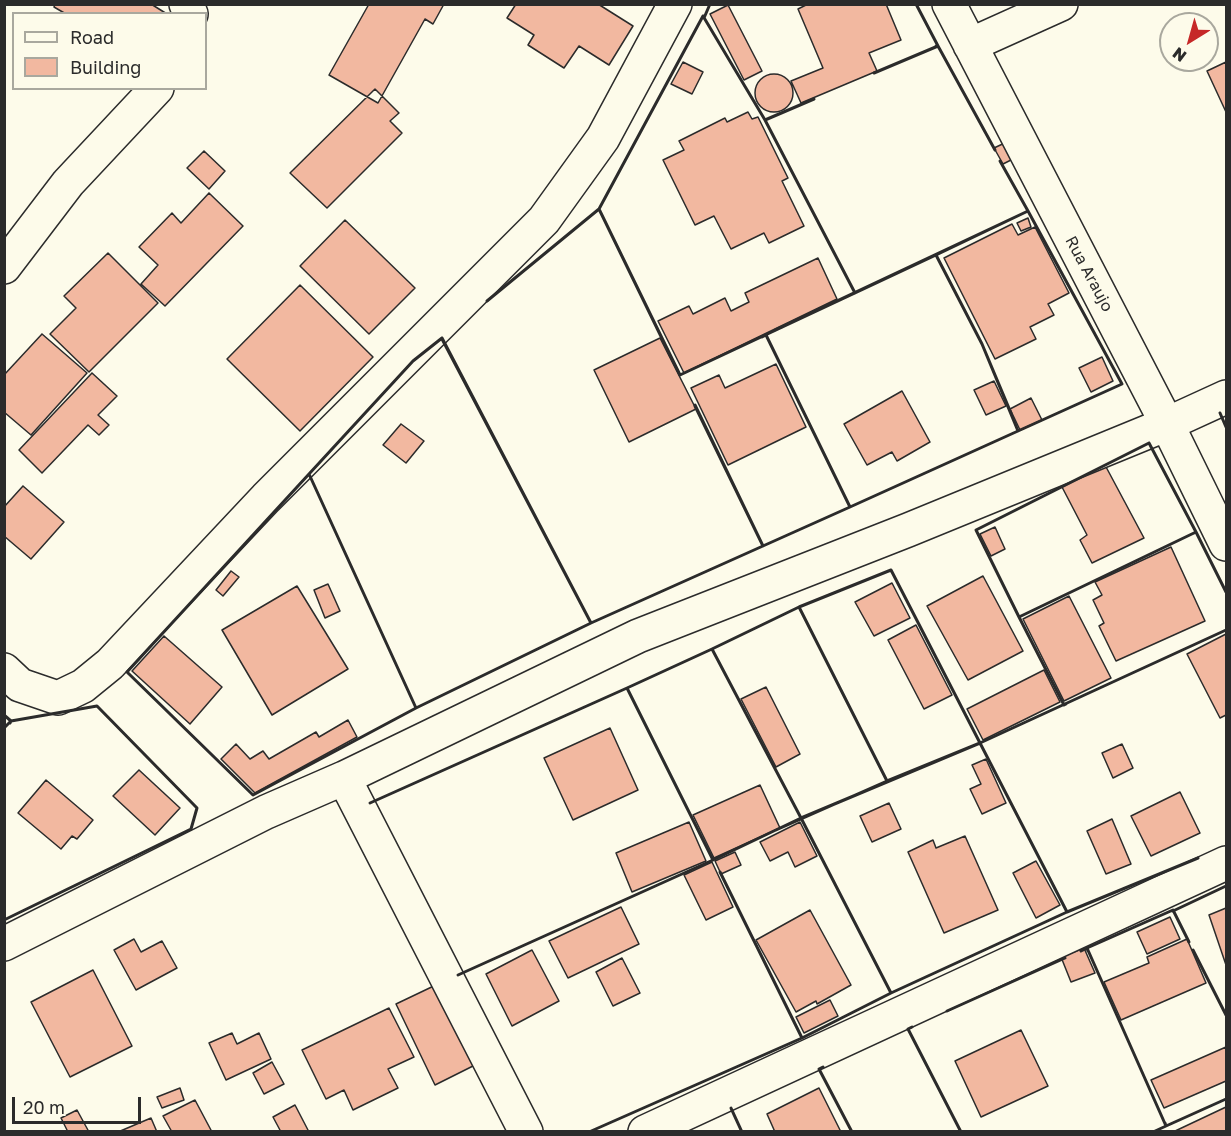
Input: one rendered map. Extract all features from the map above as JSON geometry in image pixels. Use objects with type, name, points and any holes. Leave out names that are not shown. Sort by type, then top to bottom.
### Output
[{"type":"street","points":[[4,670],[20,685],[58,698],[83,686],[110,663],[266,498],[544,220],[603,138],[675,4]]},
{"type":"street","name":"Rua Araujo","points":[[949,4],[1227,544]]},
{"type":"street","points":[[970,45],[1061,4]]},
{"type":"street","points":[[4,267],[68,183],[155,90]]},
{"type":"street","points":[[4,944],[266,812],[344,778],[638,636],[736,599],[1167,424],[1227,397]]},
{"type":"street","points":[[344,778],[526,1131]]},
{"type":"street","points":[[645,1131],[1227,863]]},
{"type":"building","points":[[55,4],[151,4],[164,12],[63,12],[54,7]]},
{"type":"building","points":[[369,4],[444,4],[433,24],[425,19],[378,103],[329,75]]},
{"type":"building","points":[[516,4],[598,4],[633,26],[609,65],[579,46],[564,68],[528,45],[534,35],[507,18]]},
{"type":"building","points":[[808,4],[886,4],[901,40],[869,53],[877,71],[801,103],[791,81],[823,68],[798,9]]},
{"type":"building","points":[[728,5],[762,71],[744,80],[710,14]]},
{"type":"building","points":[[683,62],[703,72],[692,94],[671,84]]},
{"type":"building","points":[[1226,62],[1226,112],[1207,72],[1219,72],[1219,65]]},
{"type":"building","points":[[774,74],[787,80],[793,93],[787,106],[774,112],[761,106],[755,93],[761,80]]},
{"type":"building","points":[[375,89],[399,113],[390,121],[402,133],[327,208],[290,173]]},
{"type":"building","points":[[748,112],[752,119],[758,117],[788,178],[782,181],[804,226],[769,243],[764,233],[731,249],[714,216],[695,225],[663,160],[684,150],[679,141],[725,118],[727,122]]},
{"type":"building","points":[[1009,141],[1017,157],[1003,164],[994,148]]},
{"type":"building","points":[[204,151],[225,171],[209,189],[187,168]]},
{"type":"building","points":[[209,193],[243,226],[165,306],[141,284],[158,265],[139,247],[172,213],[181,223]]},
{"type":"building","points":[[1028,218],[1031,227],[1021,231],[1017,223]]},
{"type":"building","points":[[345,220],[415,288],[369,334],[300,266]]},
{"type":"building","points":[[1012,224],[1018,235],[1035,227],[1069,293],[1048,304],[1054,315],[1030,327],[1036,339],[995,359],[944,258]]},
{"type":"building","points":[[108,253],[158,303],[89,372],[50,334],[76,308],[64,296]]},
{"type":"building","points":[[818,258],[837,299],[684,373],[658,321],[689,306],[693,314],[725,298],[731,311],[749,302],[745,293]]},
{"type":"building","points":[[300,285],[373,357],[300,431],[227,359]]},
{"type":"building","points":[[42,334],[87,373],[31,435],[4,412],[4,375]]},
{"type":"building","points":[[660,338],[696,409],[629,442],[594,370]]},
{"type":"building","points":[[1102,357],[1113,381],[1091,392],[1079,368]]},
{"type":"building","points":[[776,364],[806,427],[728,465],[691,388],[719,375],[725,388]]},
{"type":"building","points":[[92,373],[117,396],[98,415],[109,425],[99,435],[88,425],[42,473],[19,450]]},
{"type":"building","points":[[994,381],[1006,406],[986,415],[974,390]]},
{"type":"building","points":[[902,391],[930,442],[897,461],[892,452],[867,465],[844,424]]},
{"type":"building","points":[[1031,398],[1042,420],[1020,430],[1010,409]]},
{"type":"building","points":[[401,424],[424,441],[406,463],[383,445]]},
{"type":"building","points":[[1105,465],[1144,538],[1092,563],[1080,540],[1087,535],[1062,487]]},
{"type":"building","points":[[23,486],[64,522],[31,559],[4,536],[4,507]]},
{"type":"building","points":[[995,527],[1005,549],[991,556],[980,534]]},
{"type":"building","points":[[1171,547],[1205,621],[1116,661],[1099,626],[1104,623],[1093,600],[1102,595],[1095,582]]},
{"type":"building","points":[[231,571],[239,577],[223,596],[216,590]]},
{"type":"building","points":[[983,576],[1023,651],[968,680],[927,606]]},
{"type":"building","points":[[892,583],[910,618],[874,636],[855,602]]},
{"type":"building","points":[[328,584],[340,611],[325,618],[314,590]]},
{"type":"building","points":[[297,586],[348,669],[272,715],[222,630]]},
{"type":"building","points":[[1069,596],[1111,678],[1064,701],[1023,619]]},
{"type":"building","points":[[916,625],[952,695],[924,709],[888,640]]},
{"type":"building","points":[[1226,634],[1226,715],[1220,718],[1187,654]]},
{"type":"building","points":[[164,636],[222,687],[190,724],[132,671]]},
{"type":"building","points":[[1044,670],[1060,702],[983,740],[967,709]]},
{"type":"building","points":[[766,687],[800,754],[776,767],[741,699]]},
{"type":"building","points":[[348,720],[357,737],[255,793],[221,759],[236,744],[250,759],[263,751],[269,759],[316,732],[319,737]]},
{"type":"building","points":[[610,728],[638,790],[573,820],[544,758]]},
{"type":"building","points":[[1122,744],[1133,768],[1113,778],[1102,753]]},
{"type":"building","points":[[986,759],[1006,803],[982,814],[970,789],[981,784],[972,765]]},
{"type":"building","points":[[139,770],[180,808],[155,835],[113,796]]},
{"type":"building","points":[[46,780],[93,820],[77,839],[72,836],[61,849],[18,813]]},
{"type":"building","points":[[760,785],[780,828],[714,858],[693,815]]},
{"type":"building","points":[[1180,792],[1200,833],[1151,856],[1131,816]]},
{"type":"building","points":[[889,803],[901,829],[872,842],[860,816]]},
{"type":"building","points":[[1112,819],[1131,864],[1106,874],[1087,831]]},
{"type":"building","points":[[689,822],[706,861],[632,892],[616,853]]},
{"type":"building","points":[[800,822],[817,856],[795,867],[788,852],[770,861],[760,842]]},
{"type":"building","points":[[965,836],[998,910],[944,933],[908,852],[933,840],[936,848]]},
{"type":"building","points":[[735,852],[741,865],[721,874],[715,861]]},
{"type":"building","points":[[1036,861],[1060,905],[1036,918],[1013,873]]},
{"type":"building","points":[[712,862],[733,907],[706,920],[684,875]]},
{"type":"building","points":[[621,907],[639,944],[568,978],[549,941]]},
{"type":"building","points":[[1226,908],[1226,965],[1209,915]]},
{"type":"building","points":[[810,910],[851,985],[817,1004],[816,1001],[796,1012],[756,940]]},
{"type":"building","points":[[1170,917],[1180,939],[1147,954],[1137,932]]},
{"type":"building","points":[[134,939],[141,952],[162,941],[177,968],[136,990],[114,950]]},
{"type":"building","points":[[1187,939],[1206,983],[1121,1020],[1104,982],[1149,963],[1147,957]]},
{"type":"building","points":[[1084,948],[1095,973],[1071,982],[1061,957]]},
{"type":"building","points":[[532,950],[559,1001],[512,1026],[486,974]]},
{"type":"building","points":[[622,958],[640,993],[613,1006],[596,972]]},
{"type":"building","points":[[93,970],[132,1046],[70,1077],[31,1002]]},
{"type":"building","points":[[440,983],[479,1063],[435,1085],[396,1004]]},
{"type":"building","points":[[830,1000],[838,1016],[804,1033],[796,1017]]},
{"type":"building","points":[[389,1008],[414,1057],[388,1069],[398,1088],[353,1110],[344,1090],[326,1099],[302,1050]]},
{"type":"building","points":[[1021,1030],[1048,1086],[981,1117],[955,1061]]},
{"type":"building","points":[[232,1033],[237,1044],[259,1033],[271,1059],[226,1080],[209,1043]]},
{"type":"building","points":[[1226,1047],[1226,1081],[1164,1108],[1151,1080]]},
{"type":"building","points":[[272,1062],[284,1084],[264,1094],[253,1073]]},
{"type":"building","points":[[180,1088],[184,1100],[162,1108],[157,1097]]},
{"type":"building","points":[[819,1088],[841,1132],[775,1132],[767,1114]]},
{"type":"building","points":[[195,1100],[212,1132],[172,1132],[163,1116]]},
{"type":"building","points":[[295,1105],[309,1132],[281,1132],[273,1117]]},
{"type":"building","points":[[1226,1107],[1226,1132],[1173,1132]]},
{"type":"building","points":[[77,1110],[89,1132],[68,1132],[61,1118]]},
{"type":"building","points":[[151,1118],[157,1132],[118,1132]]},
{"type":"wall","points":[[704,18],[710,4]]},
{"type":"wall","points":[[916,4],[938,46],[936,46]]},
{"type":"wall","points":[[703,16],[765,120],[855,293],[680,375],[599,209],[703,16]]},
{"type":"wall","points":[[874,73],[938,46],[995,150]]},
{"type":"wall","points":[[814,99],[765,120],[855,293]]},
{"type":"wall","points":[[775,330],[1028,211],[1000,161]]},
{"type":"wall","points":[[487,301],[599,209],[671,357]]},
{"type":"wall","points":[[1028,211],[1122,384],[1018,431],[982,344],[936,255],[1028,211]]},
{"type":"wall","points":[[855,293],[936,255],[982,344],[1011,413]]},
{"type":"wall","points":[[442,339],[591,623],[850,507],[766,335],[762,337]]},
{"type":"wall","points":[[442,338],[591,623],[416,708],[309,474],[413,361],[442,338]]},
{"type":"wall","points":[[695,405],[763,546]]},
{"type":"wall","points":[[695,406],[763,546]]},
{"type":"wall","points":[[1220,413],[1226,427]]},
{"type":"wall","points":[[850,507],[1018,431],[1014,421]]},
{"type":"wall","points":[[1149,443],[1196,532],[1019,617],[976,530],[1149,443]]},
{"type":"wall","points":[[309,474],[416,708],[253,795],[127,672],[309,474]]},
{"type":"wall","points":[[1194,533],[1196,532],[1226,592]]},
{"type":"wall","points":[[891,570],[980,743],[887,781],[799,607],[891,570]]},
{"type":"wall","points":[[776,830],[887,781],[799,607],[712,649],[801,818]]},
{"type":"wall","points":[[1021,616],[1019,617],[1064,705],[1066,704]]},
{"type":"wall","points":[[981,745],[980,743],[1226,630]]},
{"type":"wall","points":[[712,649],[801,818],[713,860],[627,688],[712,649]]},
{"type":"wall","points":[[370,803],[627,688],[713,860],[458,975]]},
{"type":"wall","points":[[4,728],[11,721],[97,706],[197,808],[191,829],[4,920]]},
{"type":"wall","points":[[4,715],[11,721],[10,723]]},
{"type":"wall","points":[[980,743],[1067,912],[891,993],[801,818],[980,743]]},
{"type":"wall","points":[[720,872],[802,1038],[891,993],[801,818]]},
{"type":"wall","points":[[1066,910],[1067,912],[1198,858]]},
{"type":"wall","points":[[1173,911],[1226,886]]},
{"type":"wall","points":[[1088,951],[1087,948],[1173,910],[1189,942]]},
{"type":"wall","points":[[1081,951],[1087,948],[1166,1126],[1153,1132]]},
{"type":"wall","points":[[1193,950],[1226,1015]]},
{"type":"wall","points":[[947,1011],[1065,958]]},
{"type":"wall","points":[[912,1027],[908,1029],[961,1132]]},
{"type":"wall","points":[[589,1132],[802,1038],[801,1036]]},
{"type":"wall","points":[[823,1067],[819,1069],[852,1132]]},
{"type":"wall","points":[[1165,1123],[1166,1126],[1226,1099]]},
{"type":"wall","points":[[731,1108],[742,1132]]}]
